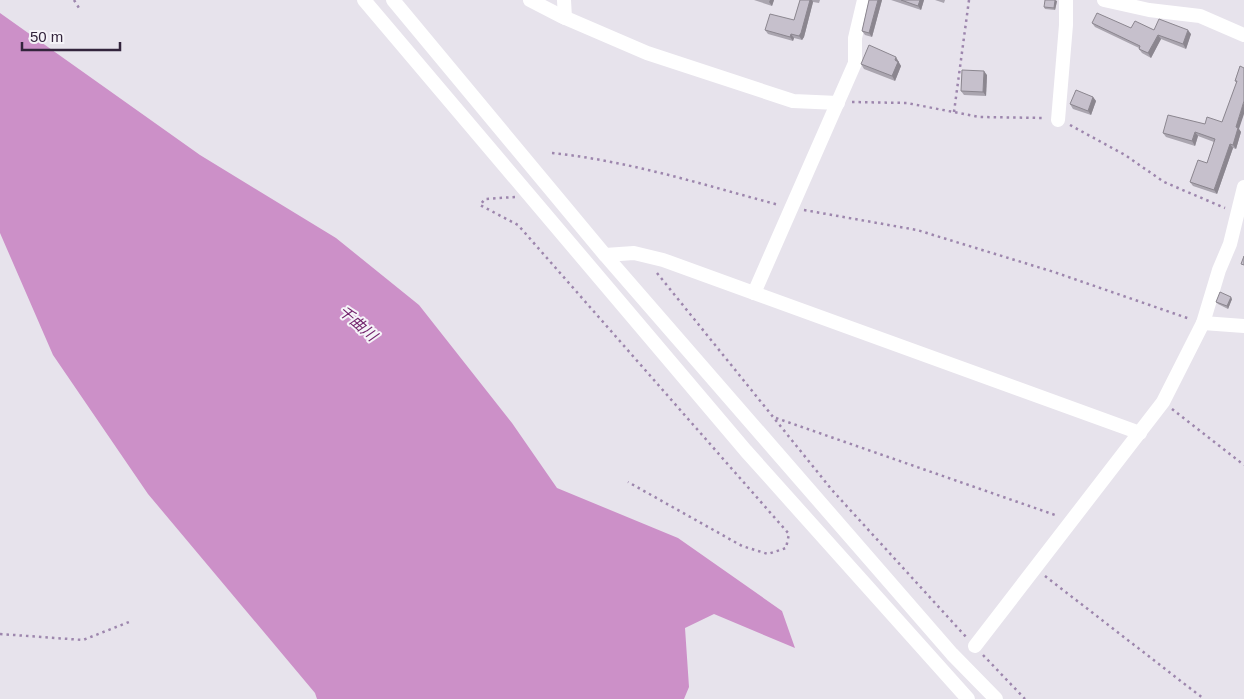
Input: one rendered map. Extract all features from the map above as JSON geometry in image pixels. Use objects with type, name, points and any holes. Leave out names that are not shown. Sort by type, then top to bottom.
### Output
[{"type":"street","points":[[364,0],[527,190],[746,451],[968,699]]},
{"type":"street","points":[[393,0],[605,254],[946,647],[996,699]]},
{"type":"street","points":[[530,0],[565,18],[647,54],[793,101],[838,103]]},
{"type":"street","points":[[564,0],[565,18]]},
{"type":"street","points":[[754,293],[823,131],[855,64],[855,38],[864,0]]},
{"type":"street","points":[[1058,120],[1066,25],[1066,0]]},
{"type":"street","points":[[1104,0],[1149,10],[1200,16],[1244,35]]},
{"type":"street","points":[[975,646],[1163,402],[1203,323],[1239,212],[1244,187]]},
{"type":"street","points":[[605,254],[634,254],[651,258],[754,293],[1140,433]]},
{"type":"street","points":[[1203,323],[1244,326]]},
{"type":"path","points":[[74,0],[79,8]]},
{"type":"path","points":[[954,113],[969,0]]},
{"type":"path","points":[[838,103],[907,103],[954,113],[1006,119],[1058,120],[1107,144],[1171,186],[1239,212]]},
{"type":"path","points":[[552,153],[593,157],[633,165],[791,208],[917,230],[1054,272],[1203,323]]},
{"type":"path","points":[[527,190],[519,196],[485,199],[480,205],[518,226],[789,534],[786,548],[768,554],[742,546],[628,482]]},
{"type":"path","points":[[651,258],[656,272],[832,490],[1025,699]]},
{"type":"path","points":[[1163,402],[1244,465]]},
{"type":"path","points":[[774,417],[1073,521]]},
{"type":"path","points":[[1035,569],[1204,699]]},
{"type":"path","points":[[0,634],[83,640],[129,622]]},
{"type":"water","name":"千曲川","points":[[0,13],[200,155],[336,238],[419,305],[512,423],[557,488],[678,538],[782,611],[795,648],[714,614],[685,628],[689,687],[684,699],[317,699],[315,693],[148,494],[53,355],[0,233]]},
{"type":"building","points":[[800,0],[810,0],[799,36],[791,34],[790,37],[765,30],[770,14],[794,20]]},
{"type":"building","points":[[869,0],[878,0],[869,33],[862,31]]},
{"type":"building","points":[[901,0],[920,0],[918,6]]},
{"type":"building","points":[[1045,0],[1055,0],[1054,8],[1044,7]]},
{"type":"building","points":[[1097,13],[1131,28],[1135,21],[1154,30],[1159,19],[1188,30],[1183,44],[1158,35],[1148,53],[1139,49],[1140,46],[1092,23]]},
{"type":"building","points":[[869,45],[896,57],[895,60],[898,62],[892,76],[861,64]]},
{"type":"building","points":[[1240,66],[1244,68],[1244,101],[1233,145],[1230,144],[1214,190],[1190,182],[1198,160],[1207,163],[1215,139],[1195,132],[1192,141],[1163,133],[1168,115],[1205,124],[1207,117],[1222,122],[1237,81],[1235,81]]},
{"type":"building","points":[[962,70],[984,71],[983,92],[961,91]]},
{"type":"building","points":[[1076,90],[1093,97],[1088,111],[1070,104]]},
{"type":"building","points":[[1220,292],[1231,297],[1227,306],[1216,302]]}]
